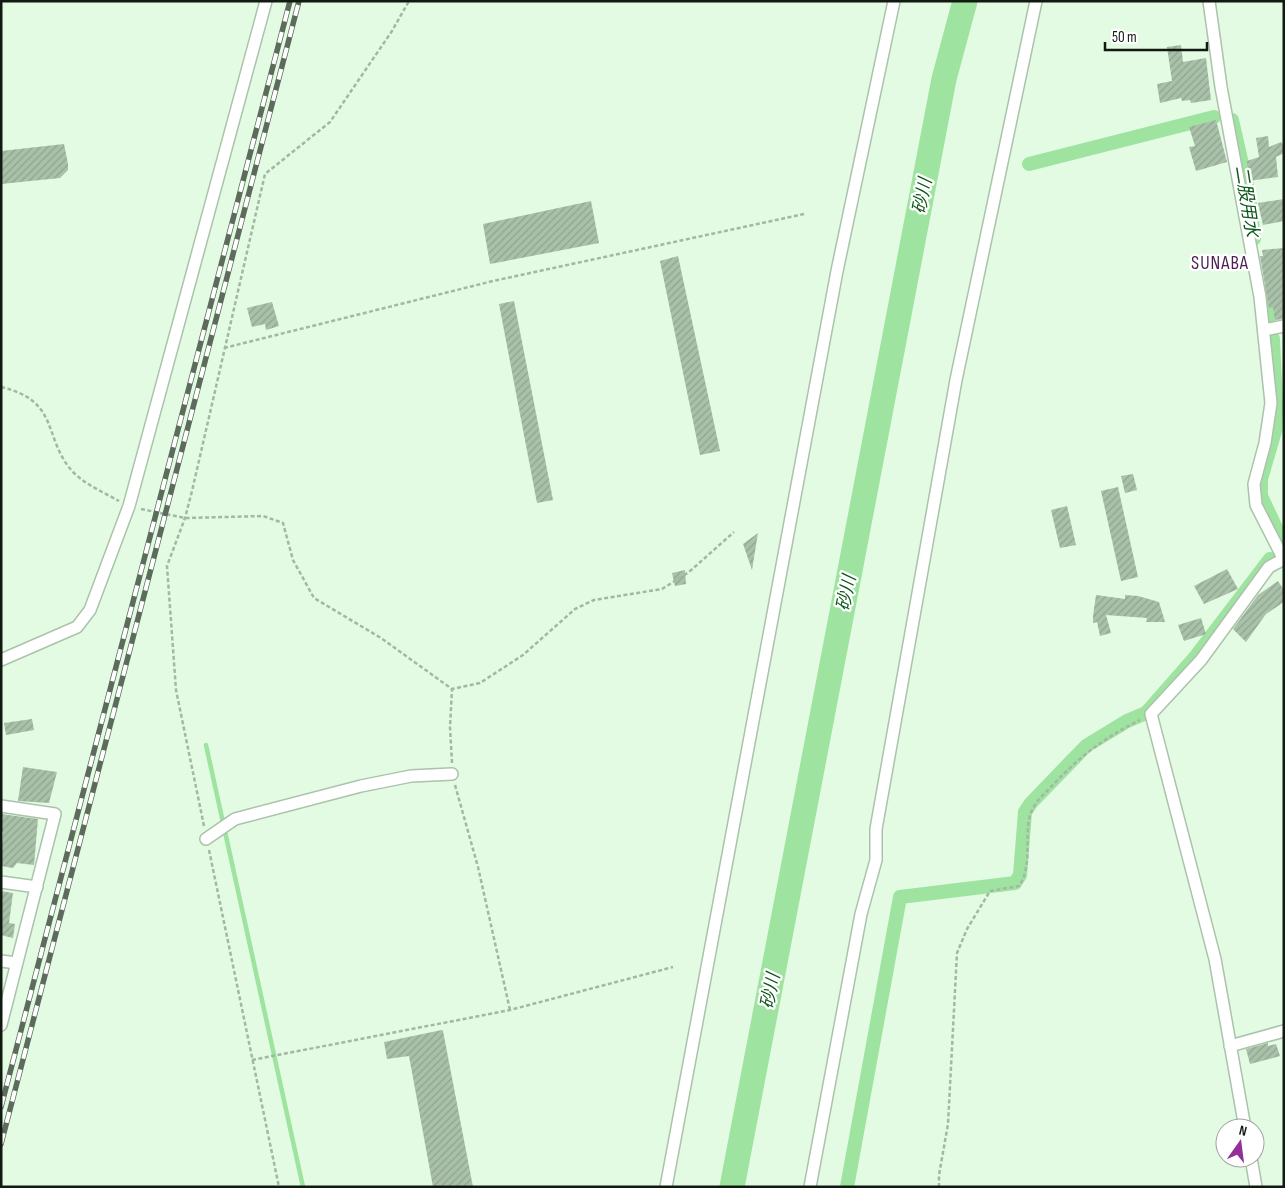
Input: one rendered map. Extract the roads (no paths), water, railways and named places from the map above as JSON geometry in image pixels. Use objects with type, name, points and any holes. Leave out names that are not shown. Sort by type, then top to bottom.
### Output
[{"type":"street","points":[[1,660],[77,627],[90,610],[129,506],[266,1]]},
{"type":"street","points":[[666,1187],[836,271],[894,1]]},
{"type":"street","points":[[810,1187],[861,914],[876,860],[876,829],[956,380],[1036,1]]},
{"type":"street","points":[[1210,1],[1220,87],[1260,297],[1264,330],[1270,403],[1265,443],[1254,484],[1256,505],[1284,560],[1269,567],[1201,660],[1151,714],[1215,959],[1243,1118]]},
{"type":"street","points":[[1264,330],[1284,326]]},
{"type":"street","points":[[206,838],[235,819],[361,786],[411,776],[452,774]]},
{"type":"street","points":[[1,806],[55,814],[1,1025]]},
{"type":"street","points":[[1,882],[37,887]]},
{"type":"street","points":[[1,961],[17,964]]},
{"type":"street","points":[[1230,1046],[1284,1030]]},
{"type":"street","points":[[1253,1168],[1256,1187]]},
{"type":"waterway","name":"砂川","points":[[732,1187],[944,79],[965,1]]},
{"type":"waterway","name":"二股用水","points":[[1029,164],[1214,117]]},
{"type":"waterway","name":"二股用水","points":[[1232,120],[1249,195],[1254,239]]},
{"type":"waterway","name":"二股用水","points":[[1262,293],[1269,319]]},
{"type":"waterway","name":"二股用水","points":[[1273,339],[1276,406],[1275,431],[1261,479],[1261,496],[1284,545]]},
{"type":"waterway","points":[[847,1187],[900,897],[1015,883],[1020,875],[1025,812],[1031,803],[1086,746],[1127,721],[1146,713],[1196,656],[1270,559]]},
{"type":"waterway","points":[[206,745],[303,1187]]},
{"type":"railway","points":[[1,1107],[290,1]]},
{"type":"railway","points":[[1,1144],[299,1]]},
{"type":"district","name":"SUNABA","points":[[1220,262]]}]
